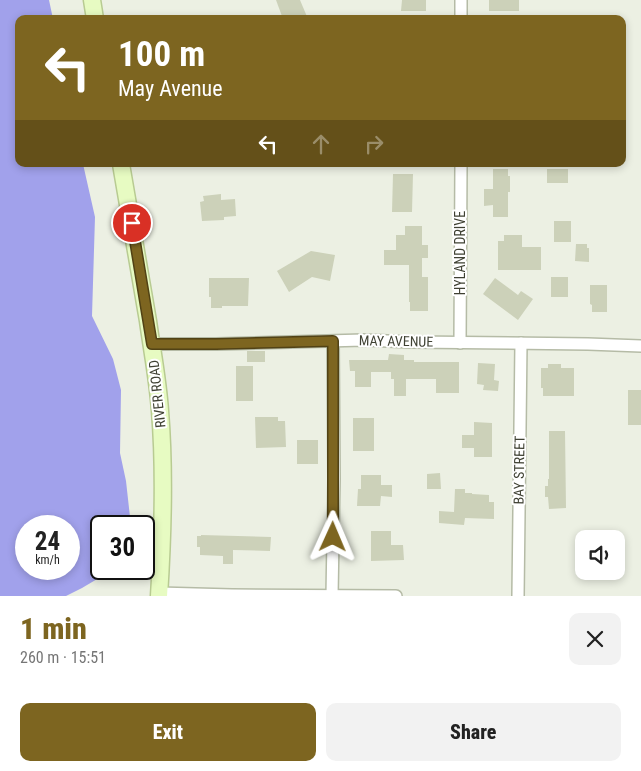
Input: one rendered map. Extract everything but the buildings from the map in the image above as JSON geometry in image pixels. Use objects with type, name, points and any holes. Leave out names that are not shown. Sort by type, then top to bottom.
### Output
[{"type":"street","points":[[92,0],[95,15]]},
{"type":"street","points":[[461,0],[461,15]]},
{"type":"street","name":"RIVER ROAD","points":[[122,167],[152,344],[160,409],[163,463],[163,526],[159,594]]},
{"type":"street","name":"HYLAND DRIVE","points":[[460,342],[461,167]]},
{"type":"street","points":[[332,596],[334,479],[333,341]]},
{"type":"street","name":"MAY AVENUE","points":[[152,344],[333,341],[641,346]]},
{"type":"street","name":"BAY STREET","points":[[518,596],[521,343]]},
{"type":"street","points":[[159,594],[396,596]]},
{"type":"water","points":[[0,0],[49,0],[52,15],[15,15],[15,167],[84,167],[95,217],[92,316],[113,359],[121,390],[120,453],[126,481],[130,515],[90,515],[90,580],[95,580],[66,596],[0,596]]},
{"type":"route","points":[[132,223],[152,344],[333,341],[333,537]]}]
